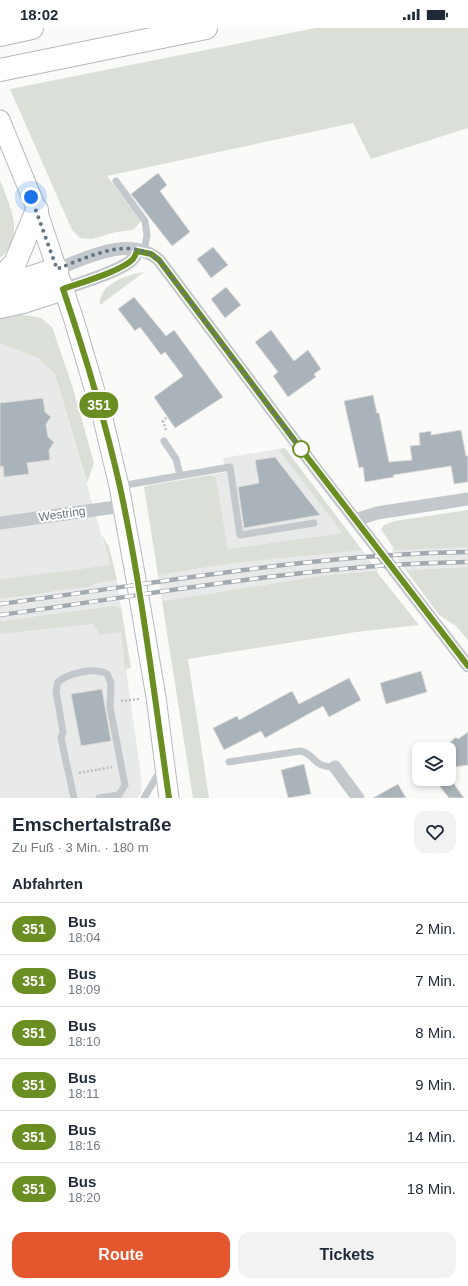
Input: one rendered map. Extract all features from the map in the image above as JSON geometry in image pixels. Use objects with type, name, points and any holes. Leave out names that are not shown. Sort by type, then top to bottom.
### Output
[{"type":"highway","points":[[0,35],[32,28]]},
{"type":"highway","points":[[3,69],[206,28]]},
{"type":"highway","points":[[0,278],[15,263],[37,210]]},
{"type":"highway","points":[[0,287],[60,279]]},
{"type":"highway","points":[[0,307],[23,302],[60,279]]},
{"type":"main road","points":[[0,120],[37,210],[102,416],[123,506],[156,697],[169,798]]},
{"type":"street","points":[[60,279],[114,249],[127,247],[151,254],[159,260],[355,520],[468,666]]},
{"type":"street","points":[[60,279],[98,277],[122,266],[133,259],[141,251]]},
{"type":"street","points":[[355,520],[378,513],[468,499]]},
{"type":"street","name":"Westring","points":[[0,523],[123,506]]},
{"type":"street","points":[[335,767],[358,798]]},
{"type":"lane","points":[[116,181],[145,221],[147,235],[141,251]]},
{"type":"lane","points":[[164,441],[176,459],[180,475]]},
{"type":"lane","points":[[119,486],[230,467],[240,535],[314,523]]},
{"type":"lane","points":[[74,798],[61,738],[63,732],[56,691],[58,682],[65,676],[100,670],[107,674],[112,683],[110,707],[125,785],[119,795],[100,798]]},
{"type":"lane","points":[[229,762],[300,751],[306,752],[316,763],[324,767],[335,767]]},
{"type":"lane","points":[[144,798],[158,777],[164,761]]},
{"type":"shaded area","points":[[316,28],[468,28],[468,128],[371,159],[353,123],[107,176],[141,221],[133,230],[116,232],[92,239],[80,238],[72,230],[10,89]]},
{"type":"shaded area","points":[[0,180],[14,220],[14,230],[8,249],[0,258]]},
{"type":"shaded area","points":[[144,272],[100,305],[100,298],[108,286],[122,278]]},
{"type":"shaded area","points":[[20,314],[41,318],[52,327],[72,385],[94,463],[87,483],[55,374],[38,358],[0,343],[0,317]]},
{"type":"shaded area","points":[[0,343],[38,358],[55,374],[110,565],[0,579]]},
{"type":"shaded area","points":[[285,448],[362,550],[234,563],[158,575],[144,487],[151,485],[211,475],[216,478],[228,549],[342,533],[278,449]]},
{"type":"shaded area","points":[[278,449],[342,533],[228,549],[216,478],[211,475],[226,472],[223,458]]},
{"type":"shaded area","points":[[468,510],[468,547],[395,550],[381,529],[384,525],[395,521]]},
{"type":"shaded area","points":[[102,535],[109,547],[117,580],[93,584],[93,586],[0,599],[0,579],[110,565]]},
{"type":"shaded area","points":[[468,547],[468,567],[406,570],[391,549]]},
{"type":"shaded area","points":[[362,550],[378,571],[320,576],[162,601],[158,575],[234,563]]},
{"type":"shaded area","points":[[468,567],[468,640],[456,626],[439,615],[406,570]]},
{"type":"shaded area","points":[[376,571],[419,625],[356,632],[188,659],[209,798],[193,798],[162,601],[320,576]]},
{"type":"shaded area","points":[[117,580],[121,607],[112,606],[0,621],[0,599],[93,586],[92,584]]},
{"type":"shaded area","points":[[112,606],[121,607],[131,668],[125,669],[121,632],[100,635],[94,624],[0,634],[0,621]]},
{"type":"shaded area","points":[[95,624],[121,632],[142,784],[141,793],[137,798],[0,798],[0,634]]},
{"type":"building","points":[[158,173],[167,185],[160,191],[190,232],[172,246],[131,194]]},
{"type":"building","points":[[213,247],[228,265],[211,278],[197,259]]},
{"type":"building","points":[[226,287],[241,305],[225,318],[211,299]]},
{"type":"building","points":[[134,297],[166,336],[174,330],[223,397],[175,428],[154,397],[183,376],[165,352],[161,355],[140,327],[135,331],[118,309]]},
{"type":"building","points":[[271,330],[294,361],[308,350],[321,369],[314,374],[316,377],[288,397],[273,376],[278,372],[255,342]]},
{"type":"building","points":[[373,395],[377,413],[379,413],[389,462],[412,460],[410,446],[420,445],[419,433],[431,431],[431,435],[461,430],[466,456],[468,456],[468,482],[454,484],[451,466],[393,475],[394,477],[365,482],[363,467],[359,468],[344,401]]},
{"type":"building","points":[[43,398],[45,412],[51,417],[46,424],[48,437],[54,442],[49,450],[50,460],[27,463],[29,474],[4,477],[3,466],[0,467],[0,403]]},
{"type":"building","points":[[275,457],[320,515],[244,528],[238,487],[259,483],[255,460]]},
{"type":"building","points":[[421,671],[427,692],[386,704],[380,683]]},
{"type":"building","points":[[349,678],[361,700],[329,717],[323,706],[265,738],[261,731],[224,750],[213,728],[237,716],[239,720],[292,691],[299,704]]},
{"type":"building","points":[[102,689],[111,741],[81,746],[71,694]]},
{"type":"building","points":[[468,732],[468,765],[456,767],[456,742],[450,742],[456,737],[458,739]]},
{"type":"building","points":[[304,764],[311,794],[288,798],[281,770]]},
{"type":"building","points":[[398,784],[406,798],[373,798]]},
{"type":"building","points":[[440,786],[455,786],[464,798],[449,798]]},
{"type":"railway","points":[[0,604],[292,564],[409,554],[468,552]]},
{"type":"railway","points":[[0,615],[233,581],[292,574],[350,568],[468,562]]},
{"type":"bus line","name":"351","points":[[169,798],[156,697],[119,486],[102,416],[74,320],[63,289],[98,277],[122,266],[133,259],[137,251],[144,251],[159,260],[301,449],[468,666]]},
{"type":"route","points":[[31,197],[37,210],[57,269],[100,253],[127,247],[137,251],[144,251],[159,260],[301,449]]}]
